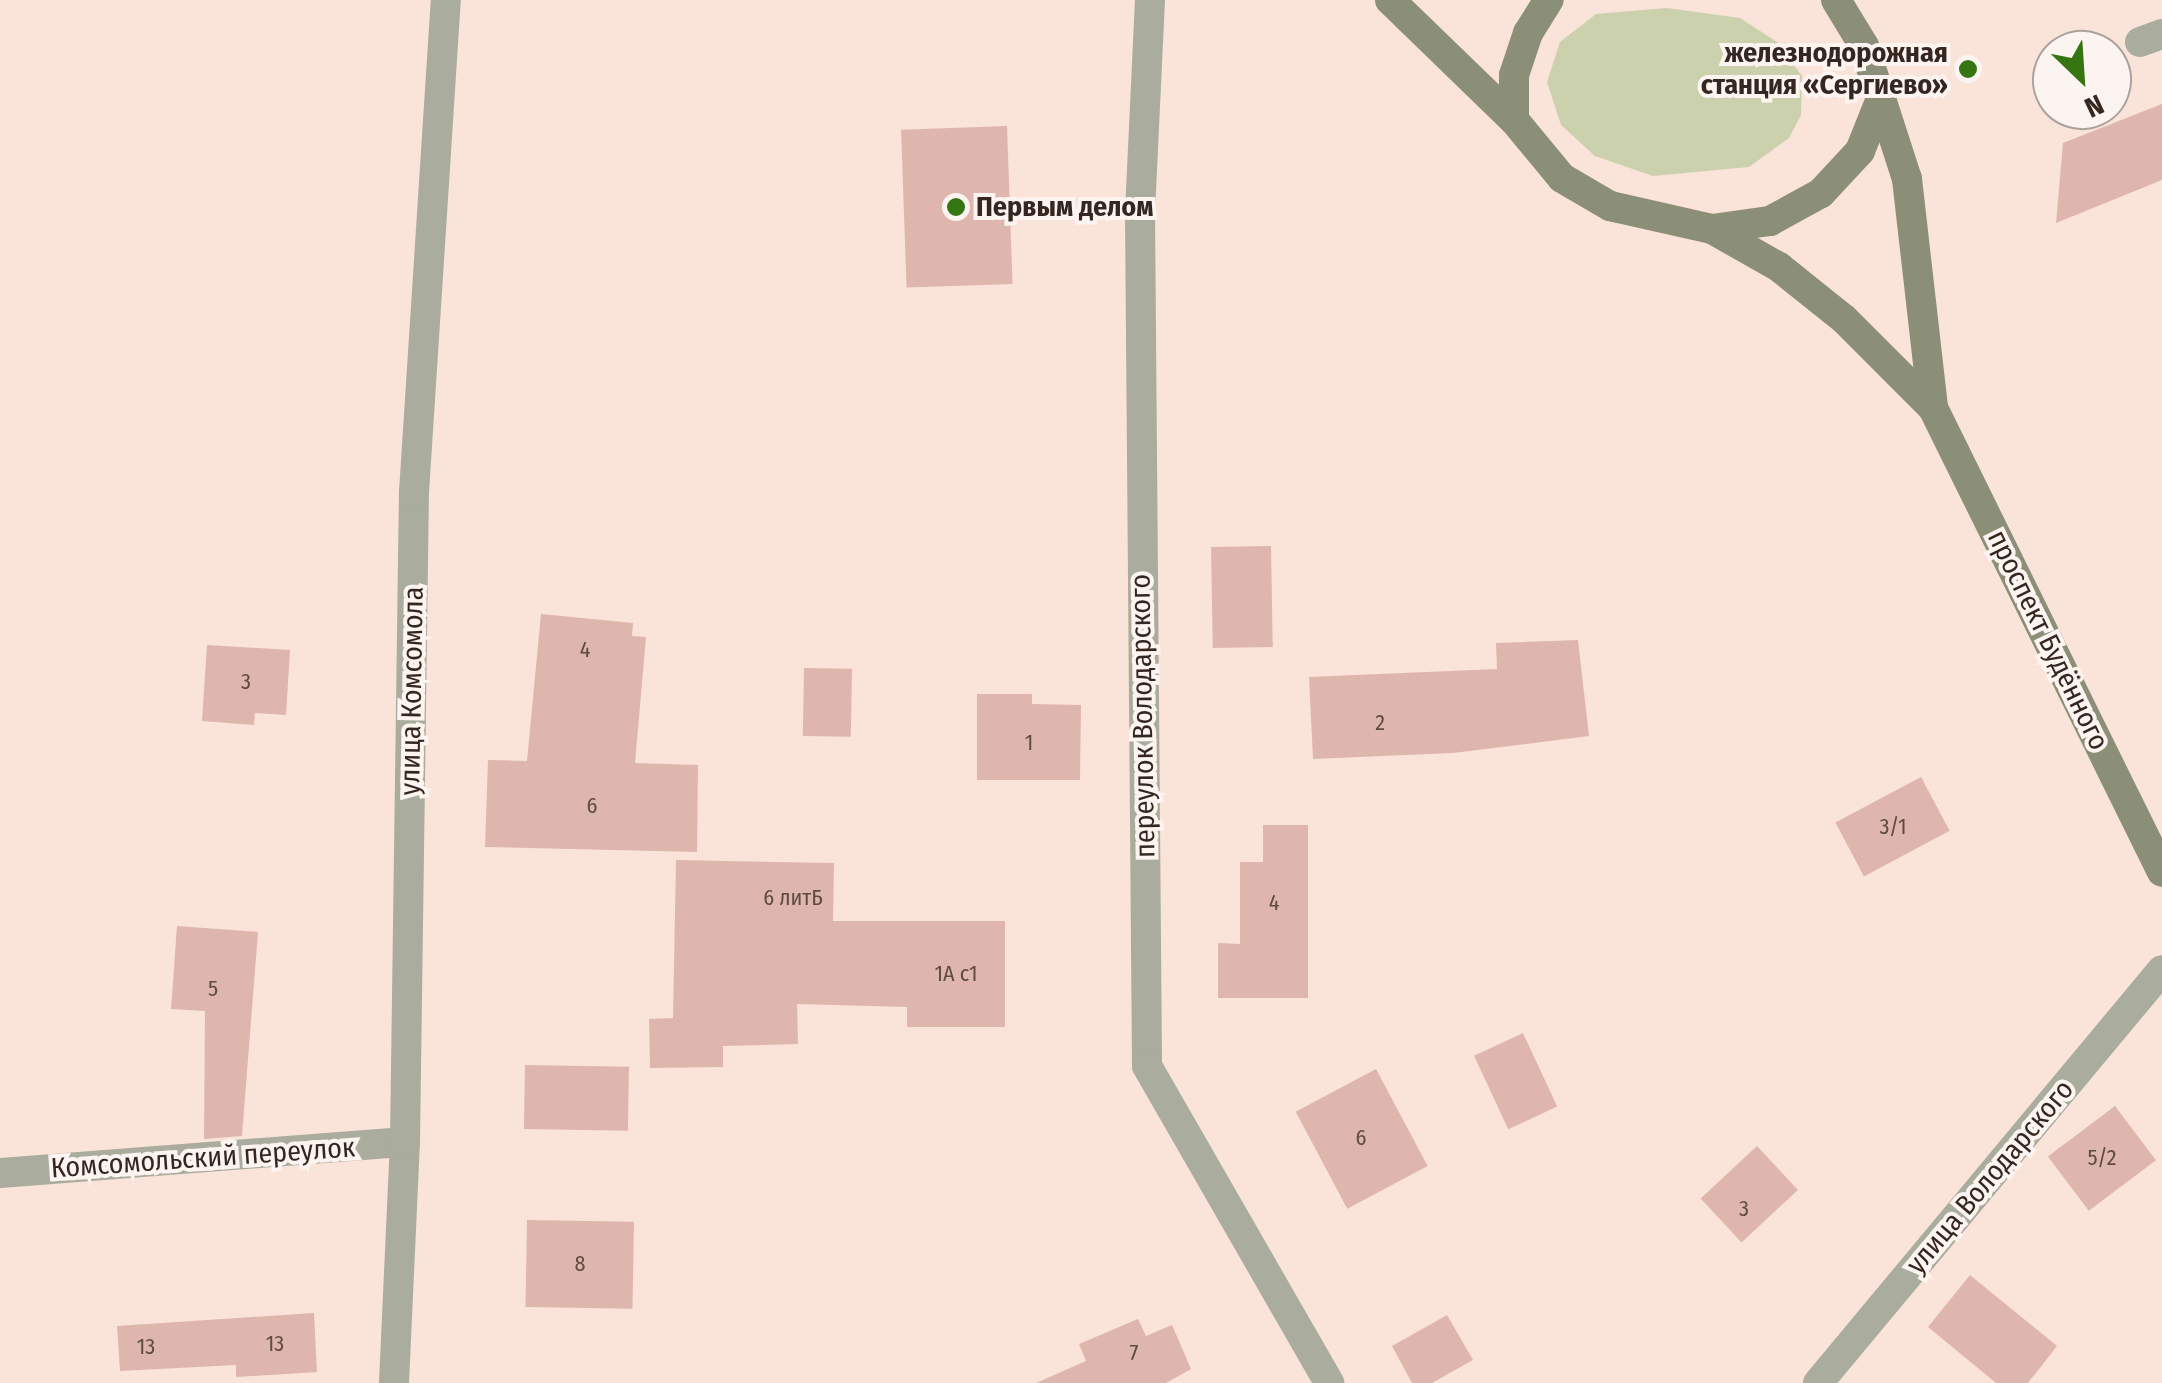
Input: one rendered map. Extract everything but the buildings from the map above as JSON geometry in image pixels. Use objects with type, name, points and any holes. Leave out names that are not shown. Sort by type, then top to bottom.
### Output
[{"type":"street","name":"улица Комсомола","points":[[394,1383],[405,1142],[414,492],[446,0]]},
{"type":"street","name":"переулок Володарского","points":[[1150,0],[1140,212],[1147,1066],[1329,1383]]},
{"type":"street","points":[[1390,0],[1514,120],[1562,178],[1599,200],[1712,230],[1770,221],[1821,193],[1860,150],[1882,96]]},
{"type":"street","points":[[1514,120],[1514,75],[1528,33],[1549,0]]},
{"type":"street","name":"проспект Будённого","points":[[1836,0],[1864,46],[1882,96],[1918,244],[1933,408]]},
{"type":"street","name":"проспект Будённого","points":[[1712,230],[1779,267],[1831,309],[1933,408],[2162,872]]},
{"type":"street","name":"улица Володарского","points":[[1818,1383],[2162,970]]},
{"type":"street","name":"Комсомольский переулок","points":[[0,1173],[405,1142]]},
{"type":"green space","points":[[1667,8],[1740,18],[1777,42],[1802,76],[1801,115],[1789,138],[1749,167],[1653,176],[1595,156],[1561,125],[1547,82],[1560,42],[1596,14]]},
{"type":"place","name":"железнодорожная станция «Сергиево»","points":[[1968,69]]},
{"type":"place","name":"Первым делом","points":[[956,207]]}]
